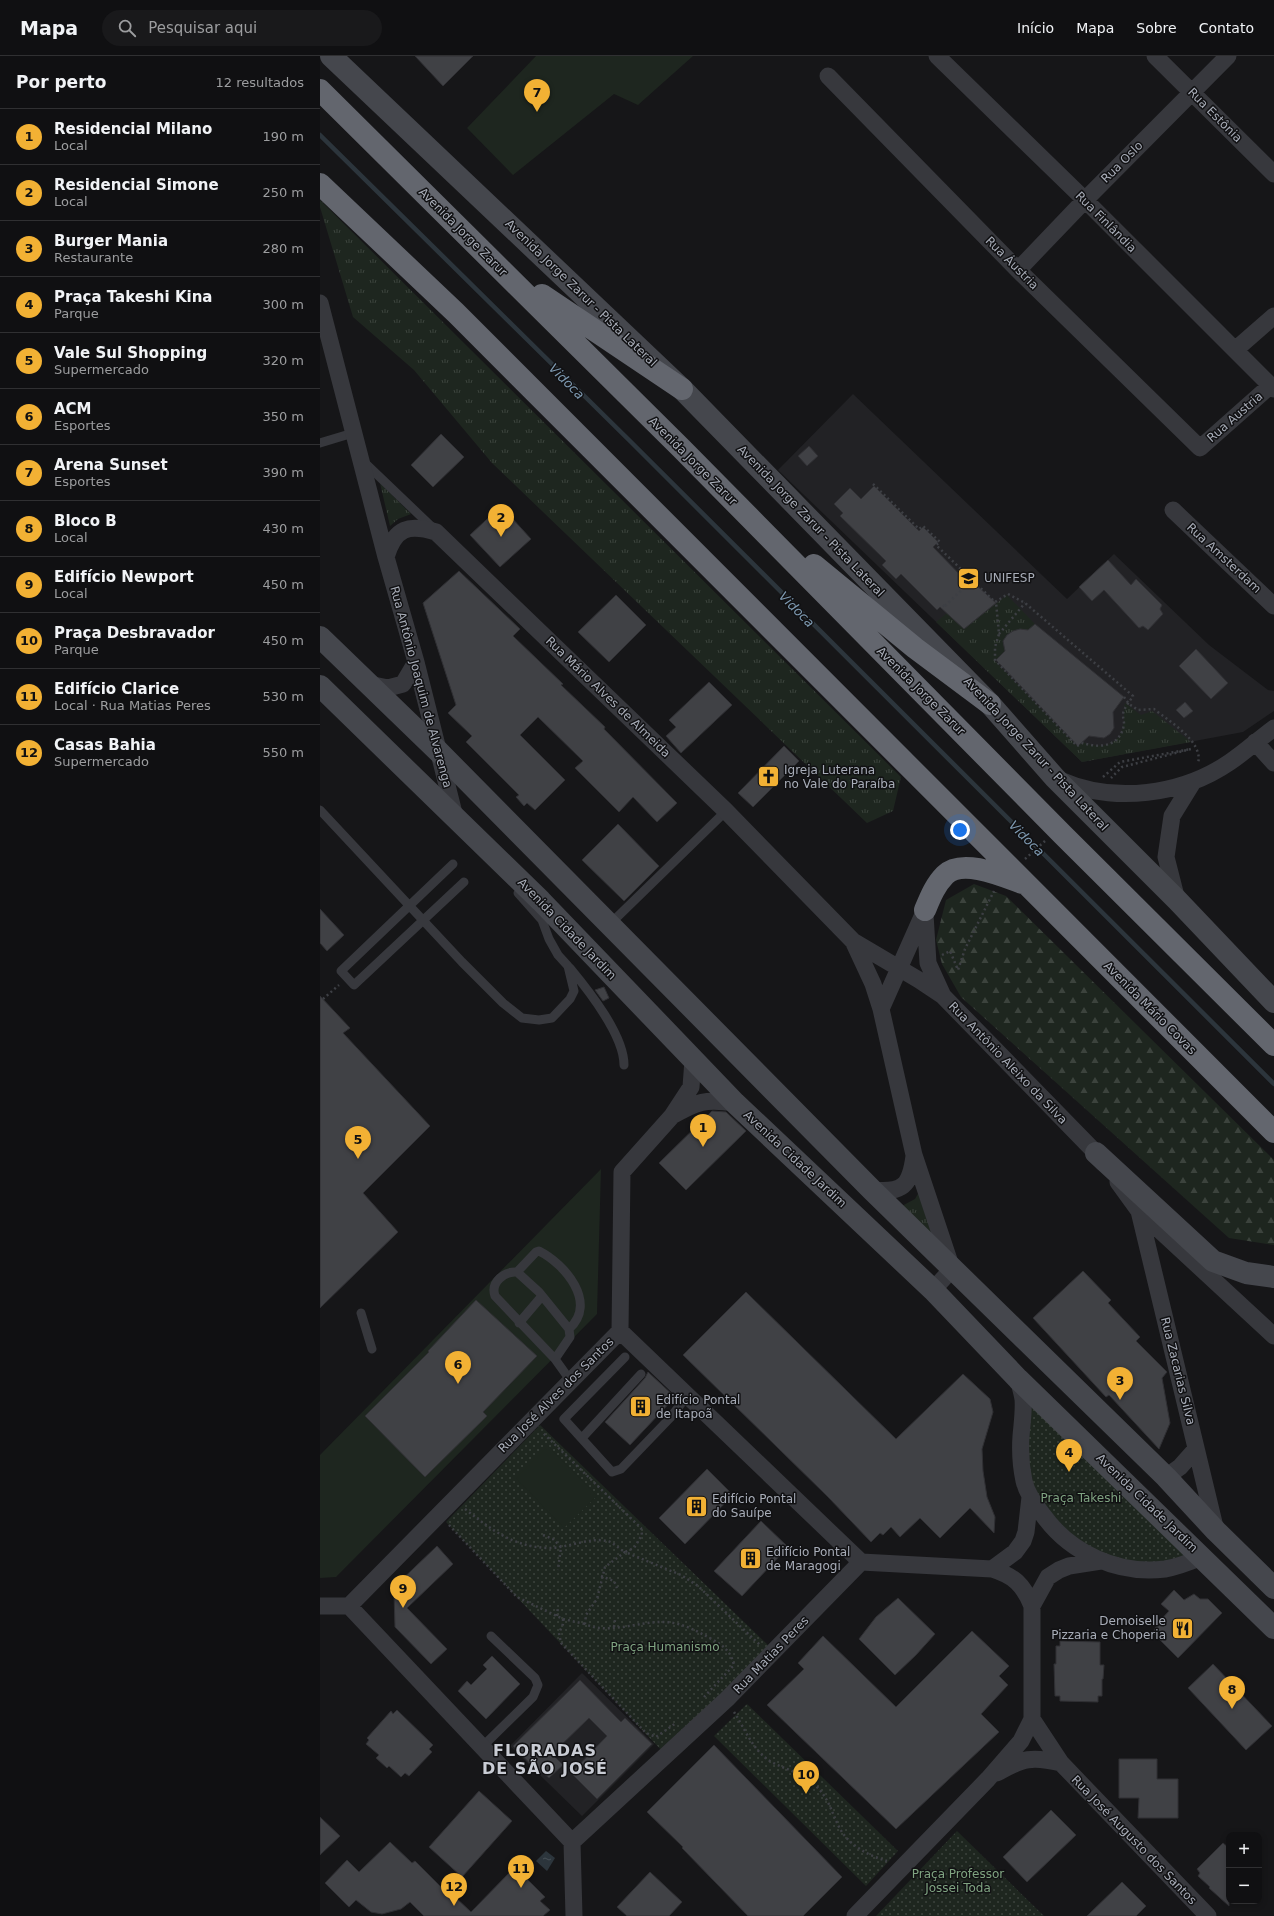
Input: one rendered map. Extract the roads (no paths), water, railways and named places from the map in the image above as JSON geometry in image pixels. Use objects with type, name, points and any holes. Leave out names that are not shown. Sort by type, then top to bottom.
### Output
[{"type":"highway","name":"Avenida Jorge Zarur","points":[[320,90],[681,448],[1063,835],[1274,1045]]},
{"type":"highway","points":[[320,184],[456,313],[1025,884]]},
{"type":"highway","points":[[320,204],[456,313]]},
{"type":"highway","points":[[475,244],[552,302],[682,389]]},
{"type":"highway","points":[[681,448],[780,538],[915,648],[990,704]]},
{"type":"highway","points":[[925,910],[933,891],[946,874],[958,869],[970,867],[1025,884]]},
{"type":"highway","name":"Avenida Mário Covas","points":[[1025,884],[1274,1132]]},
{"type":"main road","name":"Avenida Jorge Zarur - Pista Lateral","points":[[331,56],[682,389],[990,704],[1055,778],[1177,900],[1274,1002]]},
{"type":"main road","points":[[320,637],[438,751],[872,1190],[1166,1477],[1216,1531],[1274,1588]]},
{"type":"main road","name":"Avenida Cidade Jardim","points":[[320,686],[541,901],[735,1102],[933,1290],[1018,1379],[1274,1628]]},
{"type":"main road","points":[[1096,1153],[1213,1261],[1246,1273],[1274,1277]]},
{"type":"street","name":"Rua Finlândia","points":[[937,56],[1085,200],[1272,387]]},
{"type":"street","name":"Rua Estônia","points":[[1155,56],[1274,174]]},
{"type":"street","name":"Rua Oslo","points":[[1018,270],[1085,200],[1228,56]]},
{"type":"street","name":"Rua Áustria","points":[[828,76],[1018,270],[1200,448]]},
{"type":"street","name":"Rua Antônio Joaquim de Alvarenga","points":[[320,303],[386,557],[416,662],[438,751],[460,821]]},
{"type":"street","points":[[1234,350],[1274,316]]},
{"type":"street","name":"Rua Austria","points":[[1200,448],[1272,387]]},
{"type":"street","name":"Rua Amsterdam","points":[[1173,510],[1274,606]]},
{"type":"street","points":[[386,557],[390,544],[398,533],[407,528],[422,528],[436,532]]},
{"type":"street","name":"Rua Mário Alves de Almeida","points":[[436,532],[726,811],[853,941]]},
{"type":"street","points":[[369,684],[388,688],[403,684],[416,662]]},
{"type":"street","points":[[1055,778],[1088,791],[1138,794],[1230,762],[1274,728]]},
{"type":"street","points":[[1255,742],[1274,763]]},
{"type":"street","points":[[1177,900],[1166,857],[1172,816],[1193,774]]},
{"type":"street","points":[[881,1010],[925,910]]},
{"type":"street","points":[[925,910],[928,963],[943,996]]},
{"type":"street","points":[[853,941],[873,984],[881,1010],[914,1155],[952,1269],[933,1290]]},
{"type":"street","name":"Rua Antônio Aleixo da Silva","points":[[853,941],[943,996],[1096,1153],[1139,1211]]},
{"type":"street","points":[[672,1116],[691,1087],[693,1060]]},
{"type":"street","points":[[672,1116],[692,1105],[705,1101],[735,1102]]},
{"type":"street","name":"Rua José Alves dos Santos","points":[[349,1606],[570,1380],[620,1331],[622,1172],[672,1116]]},
{"type":"street","points":[[872,1190],[888,1192],[898,1189],[907,1183],[912,1174],[914,1155]]},
{"type":"street","points":[[1139,1211],[1274,1336]]},
{"type":"street","name":"Rua Zacarias Silva","points":[[1139,1211],[1216,1531]]},
{"type":"street","points":[[620,1331],[861,1562],[992,1569],[1006,1573],[1018,1582],[1025,1590],[1032,1606],[1032,1720],[1021,1741],[988,1779],[855,1916]]},
{"type":"street","points":[[1018,1379],[1023,1400],[1021,1463],[1024,1482],[1030,1497],[1048,1522],[1063,1538],[1079,1550],[1101,1561],[1122,1567],[1163,1569],[1182,1566],[1202,1557]]},
{"type":"street","points":[[1166,1477],[1180,1467],[1196,1449]]},
{"type":"street","points":[[992,1569],[1015,1552],[1023,1541],[1026,1532],[1030,1497]]},
{"type":"street","points":[[1032,1606],[1048,1577],[1069,1566],[1101,1561]]},
{"type":"street","name":"Rua Matias Peres","points":[[572,1842],[727,1700],[861,1562]]},
{"type":"street","points":[[320,1606],[349,1606],[572,1842],[574,1916]]},
{"type":"street","name":"Rua José Augusto dos Santos","points":[[1032,1720],[1061,1763],[1208,1916]]},
{"type":"street","points":[[988,1779],[1026,1759],[1044,1759],[1061,1763]]},
{"type":"lane","points":[[320,443],[353,433]]},
{"type":"lane","name":"Rua Mário Alves de Almeida","points":[[360,458],[436,532]]},
{"type":"lane","points":[[320,810],[467,967],[503,1003],[522,1018],[539,1020],[552,1018],[570,999],[574,991],[568,966]]},
{"type":"lane","points":[[609,925],[726,811]]},
{"type":"lane","points":[[460,821],[487,858],[542,920],[555,949],[591,994],[620,1044],[624,1065]]},
{"type":"lane","points":[[453,864],[341,971],[354,985],[464,882]]},
{"type":"lane","points":[[569,1329],[576,1323],[580,1309],[577,1291],[567,1273],[539,1251],[536,1252],[517,1272],[508,1273],[502,1276],[496,1283],[493,1292],[494,1296],[555,1358],[570,1380]]},
{"type":"lane","points":[[517,1272],[542,1296],[569,1329],[570,1337],[555,1358]]},
{"type":"lane","points":[[519,1323],[542,1296]]},
{"type":"lane","points":[[361,1313],[372,1349]]},
{"type":"lane","points":[[625,1357],[564,1419],[612,1472],[616,1472],[621,1469],[670,1418],[687,1396]]},
{"type":"lane","points":[[582,1438],[641,1374]]},
{"type":"lane","points":[[482,1747],[533,1697],[538,1688],[535,1678],[491,1636]]},
{"type":"water","points":[[546,1851],[555,1858],[547,1871],[536,1861]]},
{"type":"waterway","name":"Vidoca","points":[[320,135],[631,442],[1274,1084]]},
{"type":"place","name":"Arena Sunset","points":[[537,112]]},
{"type":"place","name":"Residencial Simone","points":[[501,537]]},
{"type":"place","name":"UNIFESP","points":[[968,578]]},
{"type":"place","name":"Igreja Luterana no Vale do Paraíba","points":[[768,777]]},
{"type":"place","name":"Residencial Milano","points":[[703,1147]]},
{"type":"place","name":"Vale Sul Shopping","points":[[358,1159]]},
{"type":"place","name":"ACM","points":[[458,1384]]},
{"type":"place","name":"Burger Mania","points":[[1120,1400]]},
{"type":"place","name":"Edifício Pontal de Itapoã","points":[[640,1407]]},
{"type":"place","name":"Praça Takeshi Kina","points":[[1069,1472]]},
{"type":"place","name":"Edifício Pontal do Sauípe","points":[[696,1506]]},
{"type":"place","name":"Edifício Pontal de Maragogi","points":[[751,1559]]},
{"type":"place","name":"Edifício Newport","points":[[403,1608]]},
{"type":"place","name":"Demoiselle Pizzaria e Choperia","points":[[1182,1628]]},
{"type":"place","name":"Bloco B","points":[[1232,1709]]},
{"type":"place","name":"Praça Desbravador","points":[[806,1794]]},
{"type":"place","name":"Edifício Clarice","points":[[521,1888]]},
{"type":"place","name":"Casas Bahia","points":[[454,1906]]},
{"type":"district","name":"FLORADAS DE SÃO JOSÉ","points":[[545,1759]]},
{"type":"park label","name":"Praça Takeshi","points":[[1081,1498]]},
{"type":"park label","name":"Praça Humanismo","points":[[665,1647]]},
{"type":"park label","name":"Praça Professor Jossei Toda","points":[[958,1881]]}]
